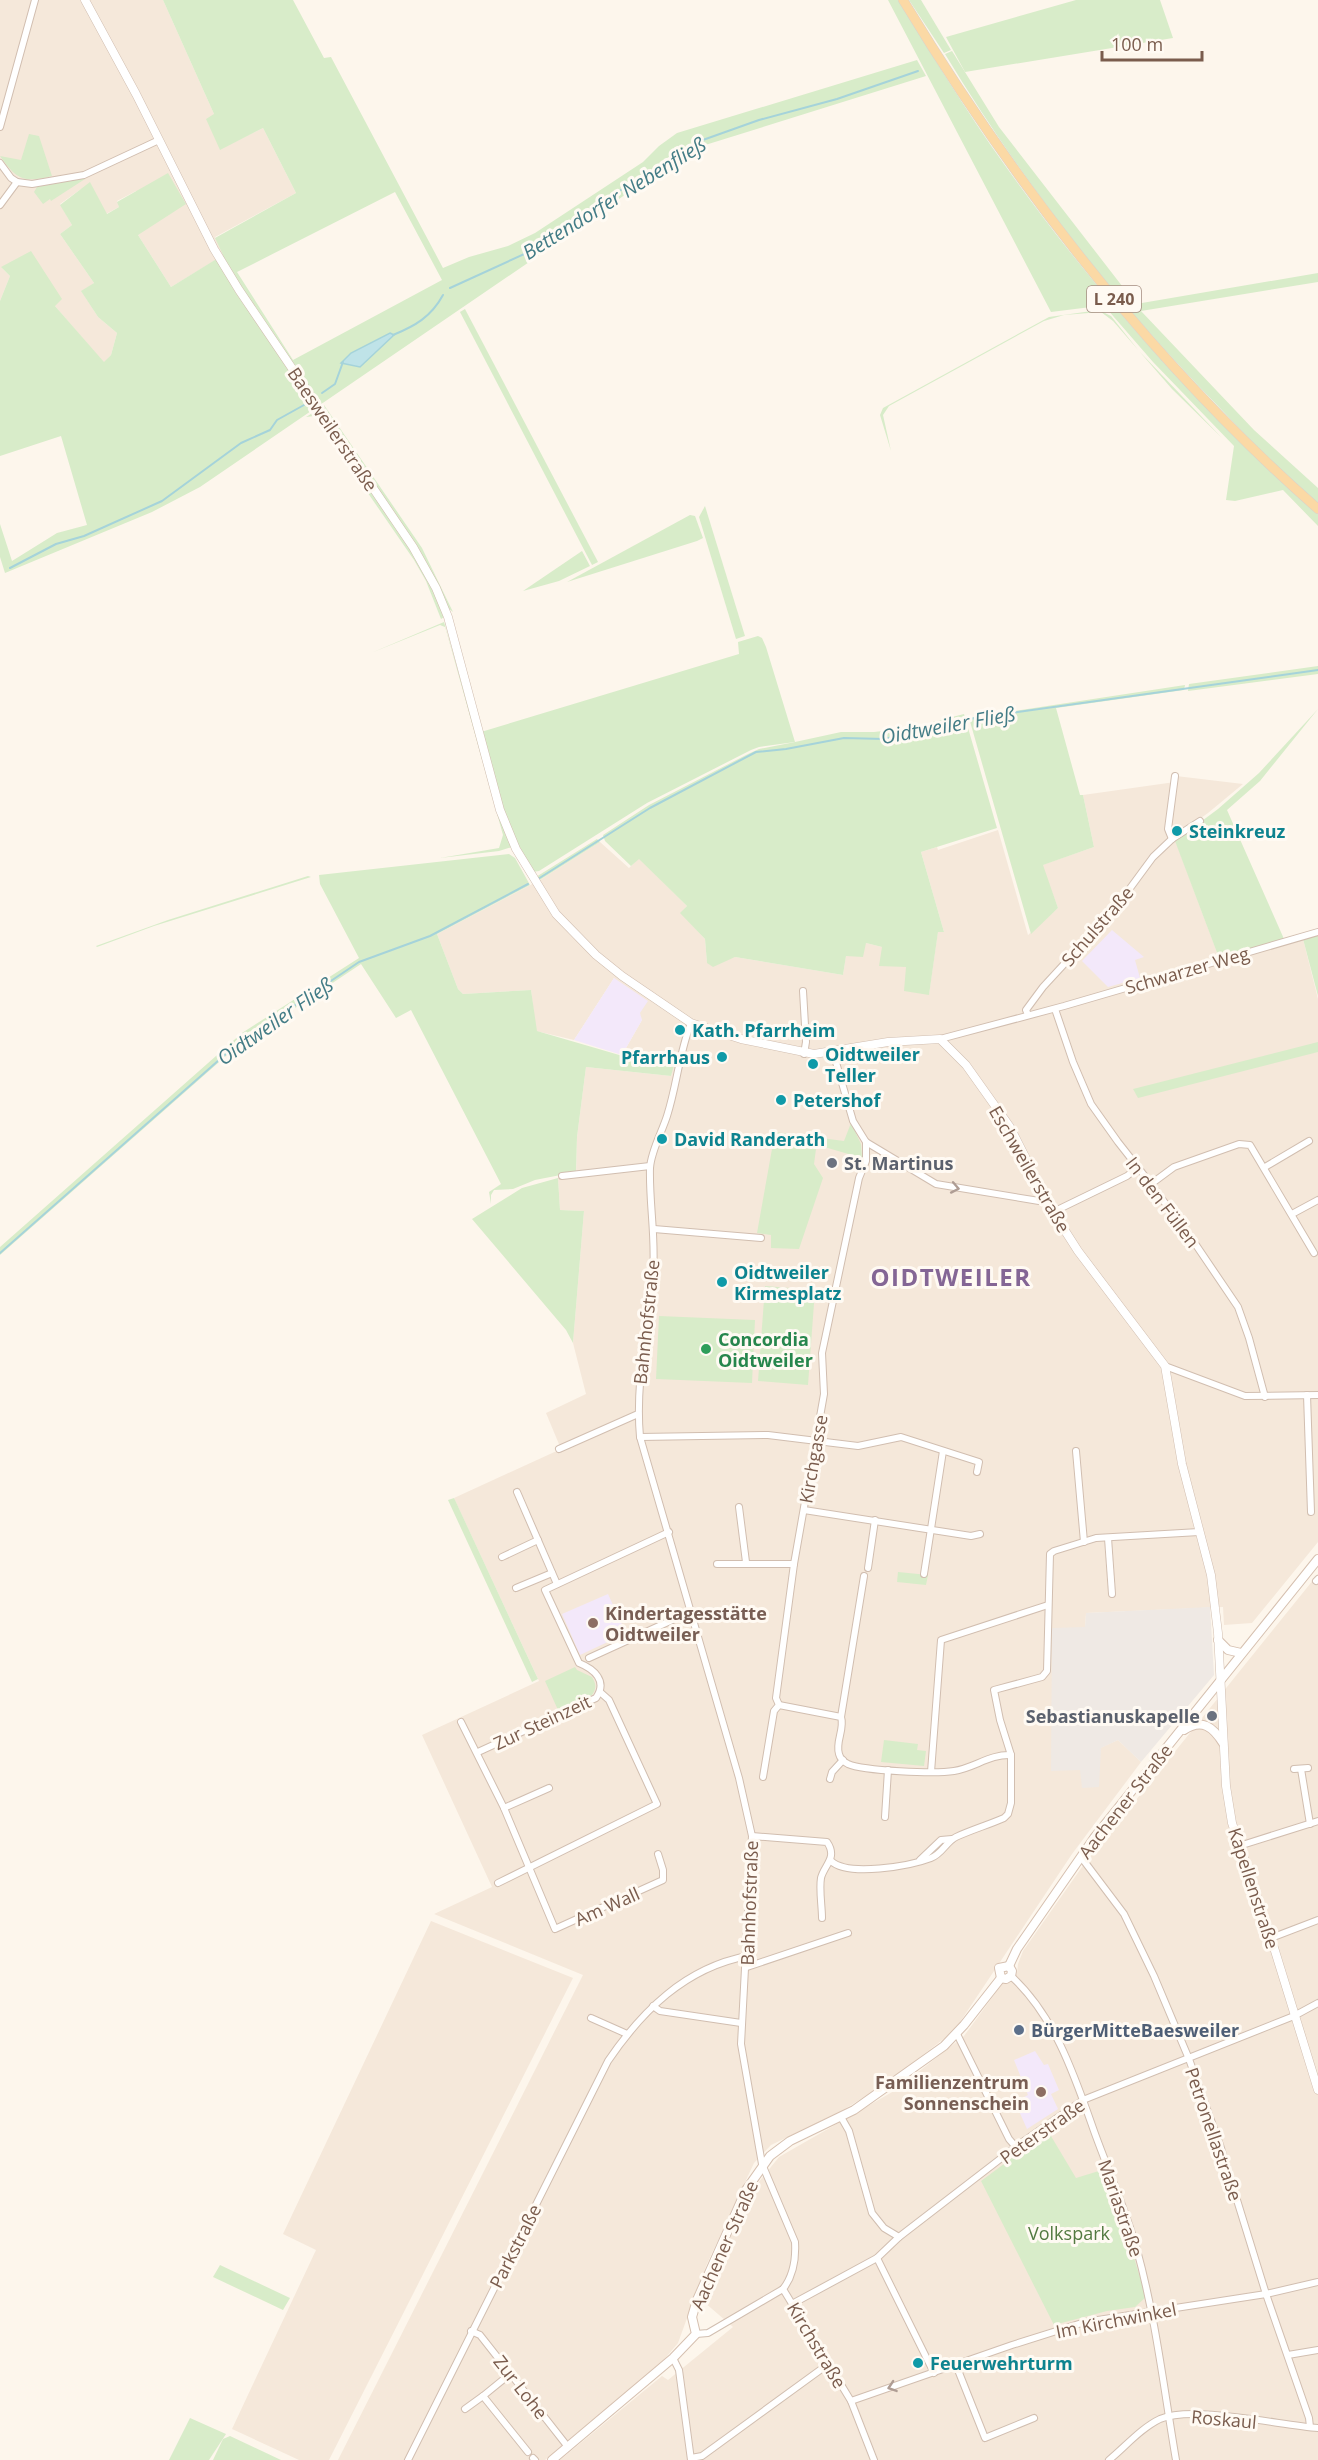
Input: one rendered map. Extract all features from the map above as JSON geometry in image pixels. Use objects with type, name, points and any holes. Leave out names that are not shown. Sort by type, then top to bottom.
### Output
[{"type":"main road","name":"L 240","points":[[903,0],[939,59],[1018,176],[1127,315],[1223,418],[1318,509]]},
{"type":"main road","name":"Aachener Straße","points":[[1009,1966],[1017,1949],[1081,1857],[1318,1559]]},
{"type":"main road","points":[[1218,1640],[1227,1650],[1241,1653]]},
{"type":"main road","points":[[1178,1733],[1193,1724],[1201,1723],[1214,1729],[1224,1743]]},
{"type":"main road","points":[[1009,1966],[1012,1971],[1011,1976],[1006,1979],[1001,1977],[999,1968],[1009,1966]]},
{"type":"main road","name":"Aachener Straße","points":[[552,2460],[673,2358],[696,2334],[692,2317],[697,2300],[746,2190],[762,2164],[790,2141],[841,2117],[887,2088],[957,2034],[1001,1977]]},
{"type":"street","points":[[0,127],[35,0]]},
{"type":"street","name":"Baesweilerstraße","points":[[85,0],[214,249],[239,290],[413,548],[436,588],[448,617],[500,810],[516,849],[532,878],[556,914],[596,956],[691,1023]]},
{"type":"street","points":[[0,163],[16,182],[32,184],[84,175],[159,140]]},
{"type":"street","points":[[0,205],[16,182]]},
{"type":"street","points":[[1172,839],[1168,829],[1175,776]]},
{"type":"street","name":"Schulstraße","points":[[1028,1015],[1026,1010],[1043,987],[1098,928],[1153,857],[1172,839],[1200,821]]},
{"type":"street","name":"Schwarzer Weg","points":[[1055,1009],[1318,932]]},
{"type":"street","points":[[803,991],[806,1042],[804,1054]]},
{"type":"street","points":[[691,1023],[741,1039],[804,1054],[833,1052],[888,1042],[940,1039],[1055,1009]]},
{"type":"street","name":"In den Füllen","points":[[1055,1009],[1073,1062],[1091,1104],[1238,1307],[1265,1397]]},
{"type":"street","name":"Bahnhofstraße","points":[[691,1023],[684,1041],[668,1113],[650,1166],[654,1229],[653,1271],[638,1392],[638,1414],[640,1437],[738,1773],[752,1836],[747,1967],[741,2044],[762,2164]]},
{"type":"street","name":"Eschweilerstraße","points":[[940,1039],[966,1065],[1010,1127],[1053,1212],[1077,1251],[1165,1366],[1182,1464],[1211,1575],[1220,1681]]},
{"type":"street","points":[[833,1052],[853,1121],[867,1142],[936,1184],[1039,1202],[1047,1199]]},
{"type":"street","name":"Kirchgasse","points":[[763,1777],[774,1712],[778,1705],[776,1698],[794,1564],[824,1394],[822,1353],[859,1178],[866,1161],[867,1142]]},
{"type":"street","points":[[1265,1167],[1309,1142]]},
{"type":"street","points":[[1151,1184],[1174,1167],[1239,1144],[1250,1145],[1314,1253]]},
{"type":"street","points":[[561,1176],[650,1166]]},
{"type":"street","points":[[1053,1212],[1127,1176],[1137,1168]]},
{"type":"street","points":[[1292,1214],[1318,1200]]},
{"type":"street","points":[[654,1229],[761,1238]]},
{"type":"street","points":[[1165,1366],[1245,1396],[1318,1395]]},
{"type":"street","points":[[1307,1395],[1311,1512]]},
{"type":"street","points":[[559,1449],[638,1414]]},
{"type":"street","points":[[640,1437],[768,1435],[858,1446],[901,1437],[979,1462],[977,1472]]},
{"type":"street","points":[[924,1574],[943,1451]]},
{"type":"street","points":[[1076,1451],[1084,1542]]},
{"type":"street","points":[[516,1492],[557,1584],[669,1532]]},
{"type":"street","points":[[739,1507],[746,1562]]},
{"type":"street","points":[[804,1510],[971,1536],[980,1534]]},
{"type":"street","points":[[868,1568],[875,1520]]},
{"type":"street","points":[[831,1861],[836,1866],[844,1868],[883,1869],[920,1861],[941,1840],[953,1839],[1004,1818],[1008,1814],[1011,1803],[1011,1755],[994,1690],[1042,1677],[1047,1671],[1050,1554],[1096,1538],[1199,1532]]},
{"type":"street","points":[[1108,1538],[1112,1594]]},
{"type":"street","points":[[502,1557],[538,1540]]},
{"type":"street","points":[[717,1564],[746,1562],[794,1564]]},
{"type":"street","points":[[516,1588],[552,1573]]},
{"type":"street","points":[[864,1576],[838,1748],[843,1760],[854,1766],[931,1772],[957,1771],[1000,1755],[1011,1755]]},
{"type":"street","name":"Zur Steinzeit","points":[[478,1752],[596,1698],[600,1692],[598,1675],[592,1668],[579,1663],[545,1590],[557,1584]]},
{"type":"street","points":[[931,1772],[942,1640],[1048,1605]]},
{"type":"street","points":[[589,1658],[692,1611]]},
{"type":"street","name":"Kapellenstraße","points":[[1220,1681],[1226,1786],[1232,1823],[1318,2089]]},
{"type":"street","points":[[498,1883],[657,1804],[609,1700],[600,1692]]},
{"type":"street","points":[[778,1705],[842,1717]]},
{"type":"street","name":"Zur Steinzeit","points":[[461,1722],[474,1749],[478,1752],[529,1867]]},
{"type":"street","points":[[830,1779],[843,1760]]},
{"type":"street","points":[[1301,1769],[1310,1824]]},
{"type":"street","points":[[885,1817],[888,1770]]},
{"type":"street","points":[[504,1808],[549,1788]]},
{"type":"street","points":[[1239,1846],[1318,1821]]},
{"type":"street","points":[[752,1836],[822,1840],[830,1846],[831,1861],[821,1877],[822,1918]]},
{"type":"street","name":"Am Wall","points":[[529,1867],[555,1929],[663,1880],[663,1870],[658,1854]]},
{"type":"street","name":"Petronellastraße","points":[[1081,1857],[1124,1914],[1154,1976],[1189,2059],[1220,2145],[1310,2427]]},
{"type":"street","points":[[1271,1938],[1318,1920]]},
{"type":"street","points":[[747,1967],[848,1933]]},
{"type":"street","name":"Parkstraße","points":[[408,2460],[592,2091],[627,2034],[653,2006],[682,1982],[711,1968],[747,1956]]},
{"type":"street","name":"Mariastraße","points":[[1011,1976],[1031,1997],[1046,2019],[1083,2100],[1137,2247],[1152,2310],[1176,2460]]},
{"type":"street","name":"Peterstraße","points":[[792,2304],[877,2258],[899,2237],[1016,2147],[1083,2100],[1294,2016],[1318,2003]]},
{"type":"street","points":[[653,2006],[660,2011],[741,2023]]},
{"type":"street","points":[[591,2018],[627,2034]]},
{"type":"street","points":[[957,2034],[1009,2139],[1016,2147]]},
{"type":"street","points":[[841,2117],[849,2131],[872,2213],[884,2228],[899,2237]]},
{"type":"street","name":"Kirchstraße","points":[[762,2164],[795,2242],[793,2269],[783,2289],[850,2401],[874,2460]]},
{"type":"street","points":[[877,2258],[934,2373]]},
{"type":"street","name":"Im Kirchwinkel","points":[[850,2401],[1069,2326],[1152,2310],[1266,2294],[1318,2282]]},
{"type":"street","points":[[696,2334],[708,2333],[783,2289]]},
{"type":"street","name":"Zur Lohe","points":[[471,2331],[480,2335],[568,2447]]},
{"type":"street","points":[[1288,2355],[1318,2350]]},
{"type":"street","points":[[673,2358],[679,2370],[691,2459],[702,2456],[827,2366]]},
{"type":"street","points":[[956,2366],[985,2438],[1034,2418]]},
{"type":"street","points":[[465,2409],[510,2374]]},
{"type":"street","points":[[483,2396],[528,2452]]},
{"type":"street","name":"Roskaul","points":[[1109,2460],[1142,2432],[1169,2416],[1210,2414],[1318,2428]]},
{"type":"shaded area","points":[[0,0],[163,0],[214,114],[220,149],[263,128],[296,193],[215,237],[224,255],[171,287],[138,235],[136,191],[117,201],[119,207],[106,214],[81,189],[60,204],[72,225],[60,234],[94,283],[82,292],[98,317],[117,333],[111,355],[104,363],[55,306],[1,267],[10,276],[0,301]]},
{"type":"shaded area","points":[[1176,776],[1243,784],[1174,837],[1221,963],[1303,939],[1318,999],[1318,1542],[1252,1623],[1224,1625],[1223,1607],[1086,1613],[1085,1628],[1100,1748],[1118,1740],[1141,1762],[1072,1854],[954,2031],[885,2084],[840,2112],[771,2145],[754,2163],[706,2266],[678,2343],[663,2361],[545,2460],[338,2460],[583,1975],[434,1914],[492,1887],[422,1735],[539,1681],[454,1498],[561,1449],[546,1413],[586,1394],[573,1343],[584,1211],[560,1210],[558,1178],[576,1176],[577,1137],[586,1067],[671,1076],[674,1062],[633,1059],[622,1055],[642,1020],[614,978],[574,1040],[536,1031],[531,990],[463,994],[458,989],[437,934],[540,880],[600,842],[629,868],[639,858],[687,906],[681,913],[705,939],[707,963],[735,957],[843,975],[846,955],[866,943],[882,947],[906,967],[929,994],[938,931],[944,932],[921,852],[937,847],[938,850],[998,830],[1028,935],[1058,908],[1042,865],[1094,847],[1083,795],[1175,782]]},
{"type":"shaded area","points":[[1112,930],[1144,957],[1135,960],[1140,978],[1108,987],[1082,961]]},
{"type":"shaded area","points":[[614,978],[648,1001],[640,1013],[642,1020],[622,1055],[574,1040]]},
{"type":"shaded area","points":[[1318,1574],[1318,2460],[560,2460],[662,2376],[668,2380],[733,2327],[704,2302],[715,2270],[754,2188],[779,2157],[894,2091],[964,2036],[1002,1984],[1010,1983],[1017,1973],[1023,1951],[1082,1867]]},
{"type":"shaded area","name":"Kindertagesstätte Oidtweiler","points":[[608,1594],[625,1631],[611,1638],[612,1640],[580,1655],[562,1614]]},
{"type":"shaded area","points":[[1210,1607],[1214,1675],[1141,1762],[1118,1740],[1101,1748],[1099,1787],[1082,1788],[1080,1770],[1051,1771],[1052,1628],[1085,1627],[1086,1613]]},
{"type":"shaded area","points":[[431,1921],[573,1978],[329,2460],[299,2460],[232,2429],[316,2250],[283,2234]]},
{"type":"shaded area","name":"Familienzentrum Sonnenschein","points":[[1035,2051],[1044,2065],[1048,2064],[1059,2090],[1051,2094],[1058,2109],[1027,2129],[1015,2102],[1028,2095],[1014,2060]]},
{"type":"green space","points":[[163,0],[293,0],[324,58],[331,57],[443,268],[469,257],[508,246],[535,233],[643,162],[677,133],[917,60],[926,76],[702,146],[688,153],[200,487],[152,512],[5,573],[0,557],[0,524],[12,561],[57,533],[87,525],[61,436],[0,456],[0,301],[10,276],[1,267],[31,251],[62,299],[55,306],[104,362],[111,355],[117,333],[98,317],[81,291],[94,283],[60,234],[72,225],[60,205],[90,182],[107,214],[119,207],[117,202],[168,173],[186,204],[138,235],[171,287],[223,255],[215,238],[296,193],[263,128],[220,150],[206,119],[214,114]],"holes":[[[395,192],[442,280],[293,360],[237,272]]]},
{"type":"green space","points":[[888,0],[898,0],[990,144],[1039,212],[1112,304],[1232,433],[1318,514],[1318,526],[1283,490],[1235,501],[1226,500],[1234,446],[1153,362],[1107,309],[1091,307],[1051,312]]},
{"type":"green space","points":[[909,0],[921,0],[951,50],[944,53]]},
{"type":"green space","points":[[1076,0],[1160,0],[1173,38],[965,72],[946,37]]},
{"type":"green space","points":[[952,51],[999,127],[1136,304],[1318,273],[1318,282],[1141,311],[1254,430],[1318,488],[1318,503],[1229,418],[1141,323],[1106,281],[1005,148],[945,54]]},
{"type":"green space","points":[[29,134],[39,136],[52,176],[22,178],[11,170],[0,156],[21,160]]},
{"type":"green space","points":[[85,179],[43,204],[34,192],[37,187]]},
{"type":"green space","points":[[465,309],[598,562],[592,565],[460,312]]},
{"type":"green space","points":[[1099,310],[1111,316],[1139,351],[1113,321],[1101,312],[1064,315],[1044,321],[889,406],[883,415],[891,451],[880,415],[883,408],[1049,317]]},
{"type":"green space","points":[[1139,351],[1222,438],[1172,389]]},
{"type":"green space","points":[[324,405],[422,548],[453,612],[448,608],[424,558],[323,409]]},
{"type":"green space","points":[[316,411],[415,556],[429,580],[444,617],[441,619],[426,581],[414,560],[317,419],[314,416],[306,417]]},
{"type":"green space","points":[[705,506],[745,636],[736,639],[699,517]]},
{"type":"green space","points":[[690,515],[695,516],[703,538],[567,582]]},
{"type":"green space","points":[[582,551],[590,566],[559,581],[523,591]]},
{"type":"green space","points":[[444,622],[488,776],[512,847],[499,851],[440,858],[499,848],[503,835],[445,627],[440,625],[371,653]]},
{"type":"green space","points":[[758,636],[762,638],[766,647],[795,742],[751,750],[647,803],[539,871],[533,872],[523,857],[508,823],[481,732],[739,654],[738,642]]},
{"type":"green space","points":[[1318,666],[1318,674],[1188,691],[1189,684]]},
{"type":"green space","points":[[1185,685],[1184,690],[1056,708],[1080,795],[1083,795],[1094,847],[1043,865],[1058,908],[1031,934],[969,718]]},
{"type":"green space","points":[[1318,709],[1260,781],[1227,810],[1284,939],[1219,958],[1175,841],[1218,809],[1259,773]]},
{"type":"green space","points":[[964,714],[997,828],[921,852],[944,932],[938,932],[929,995],[904,991],[906,967],[879,966],[882,947],[866,943],[863,957],[846,956],[843,975],[735,957],[713,967],[707,963],[705,939],[680,913],[687,906],[639,859],[631,866],[605,841],[603,835],[649,805],[759,749],[841,732],[874,732],[909,728]]},
{"type":"green space","points":[[597,839],[600,842],[538,881],[536,877]]},
{"type":"green space","points":[[509,854],[515,858],[530,885],[437,934],[458,989],[463,994],[531,990],[537,1031],[633,1059],[675,1062],[671,1076],[586,1067],[577,1137],[576,1172],[535,1180],[513,1189],[494,1190],[491,1195],[491,1204],[489,1192],[501,1184],[411,1010],[396,1018],[361,964],[235,1048],[0,1255],[0,1247],[242,1033],[359,958],[320,884],[319,875]]},
{"type":"green space","points":[[308,876],[311,877],[96,946],[168,920]]},
{"type":"green space","points":[[1318,935],[1318,996],[1303,939]]},
{"type":"green space","points":[[1318,1042],[1318,1052],[1138,1098],[1133,1089]]},
{"type":"green space","points":[[851,1123],[861,1144],[862,1158],[821,1146],[816,1149],[814,1164],[823,1178],[799,1249],[771,1248],[771,1235],[757,1233],[775,1132],[844,1141]]},
{"type":"green space","points":[[558,1178],[560,1210],[584,1211],[573,1343],[566,1330],[472,1219],[522,1188]]},
{"type":"green space","points":[[765,1286],[815,1290],[808,1385],[758,1381]]},
{"type":"green space","name":"Concordia Oidtweiler","points":[[659,1316],[755,1320],[752,1383],[656,1379]]},
{"type":"green space","points":[[454,1498],[538,1679],[532,1682],[448,1500]]},
{"type":"green space","points":[[898,1572],[928,1575],[926,1585],[897,1582]]},
{"type":"green space","points":[[575,1667],[592,1677],[595,1690],[592,1695],[558,1710],[545,1681]]},
{"type":"green space","points":[[884,1740],[918,1744],[917,1750],[926,1751],[924,1766],[881,1762]]},
{"type":"green space","name":"Volkspark","points":[[1048,2131],[1076,2178],[1102,2170],[1121,2215],[1146,2297],[1135,2307],[1107,2311],[1054,2325],[981,2181]]},
{"type":"green space","points":[[220,2265],[290,2298],[283,2310],[213,2277]]},
{"type":"green space","points":[[190,2418],[226,2434],[209,2460],[169,2460]]},
{"type":"green space","points":[[230,2436],[281,2460],[213,2460],[223,2439]]},
{"type":"water","points":[[390,333],[394,335],[360,367],[341,363],[351,353]]},
{"type":"waterway","name":"Bettendorfer Nebenfließ","points":[[450,288],[533,250],[566,224],[700,141],[759,120],[837,99],[918,71]]},
{"type":"waterway","name":"Bettendorfer Nebenfließ","points":[[393,335],[422,320],[443,295]]},
{"type":"waterway","name":"Bettendorfer Nebenfließ","points":[[322,393],[335,384],[343,362]]},
{"type":"waterway","name":"Bettendorfer Nebenfließ","points":[[10,568],[56,544],[84,536],[162,501],[241,443],[270,430],[277,420],[304,405]]},
{"type":"waterway","name":"Oidtweiler Fließ","points":[[538,879],[650,808],[756,752],[844,738],[884,739],[975,718],[1318,670]]},
{"type":"waterway","name":"Oidtweiler Fließ","points":[[0,1253],[236,1045],[359,962],[430,936],[528,884]]},
{"type":"place","name":"Steinkreuz","points":[[1177,831]]},
{"type":"place","name":"Kath. Pfarrheim","points":[[680,1030]]},
{"type":"place","name":"Pfarrhaus","points":[[722,1057]]},
{"type":"place","name":"Oidtweiler Teller","points":[[813,1064]]},
{"type":"place","name":"Petershof","points":[[781,1100]]},
{"type":"place","name":"David Randerath","points":[[662,1139]]},
{"type":"place","name":"St. Martinus","points":[[832,1163]]},
{"type":"place","name":"Oidtweiler Kirmesplatz","points":[[722,1282]]},
{"type":"place","name":"Concordia Oidtweiler","points":[[706,1349]]},
{"type":"place","name":"Kindertagesstätte Oidtweiler","points":[[593,1623]]},
{"type":"place","name":"Sebastianuskapelle","points":[[1212,1716]]},
{"type":"place","name":"BürgerMitteBaesweiler","points":[[1019,2030]]},
{"type":"place","name":"Familienzentrum Sonnenschein","points":[[1041,2092]]},
{"type":"place","name":"Feuerwehrturm","points":[[918,2363]]},
{"type":"district","name":"OIDTWEILER","points":[[951,1276]]}]
